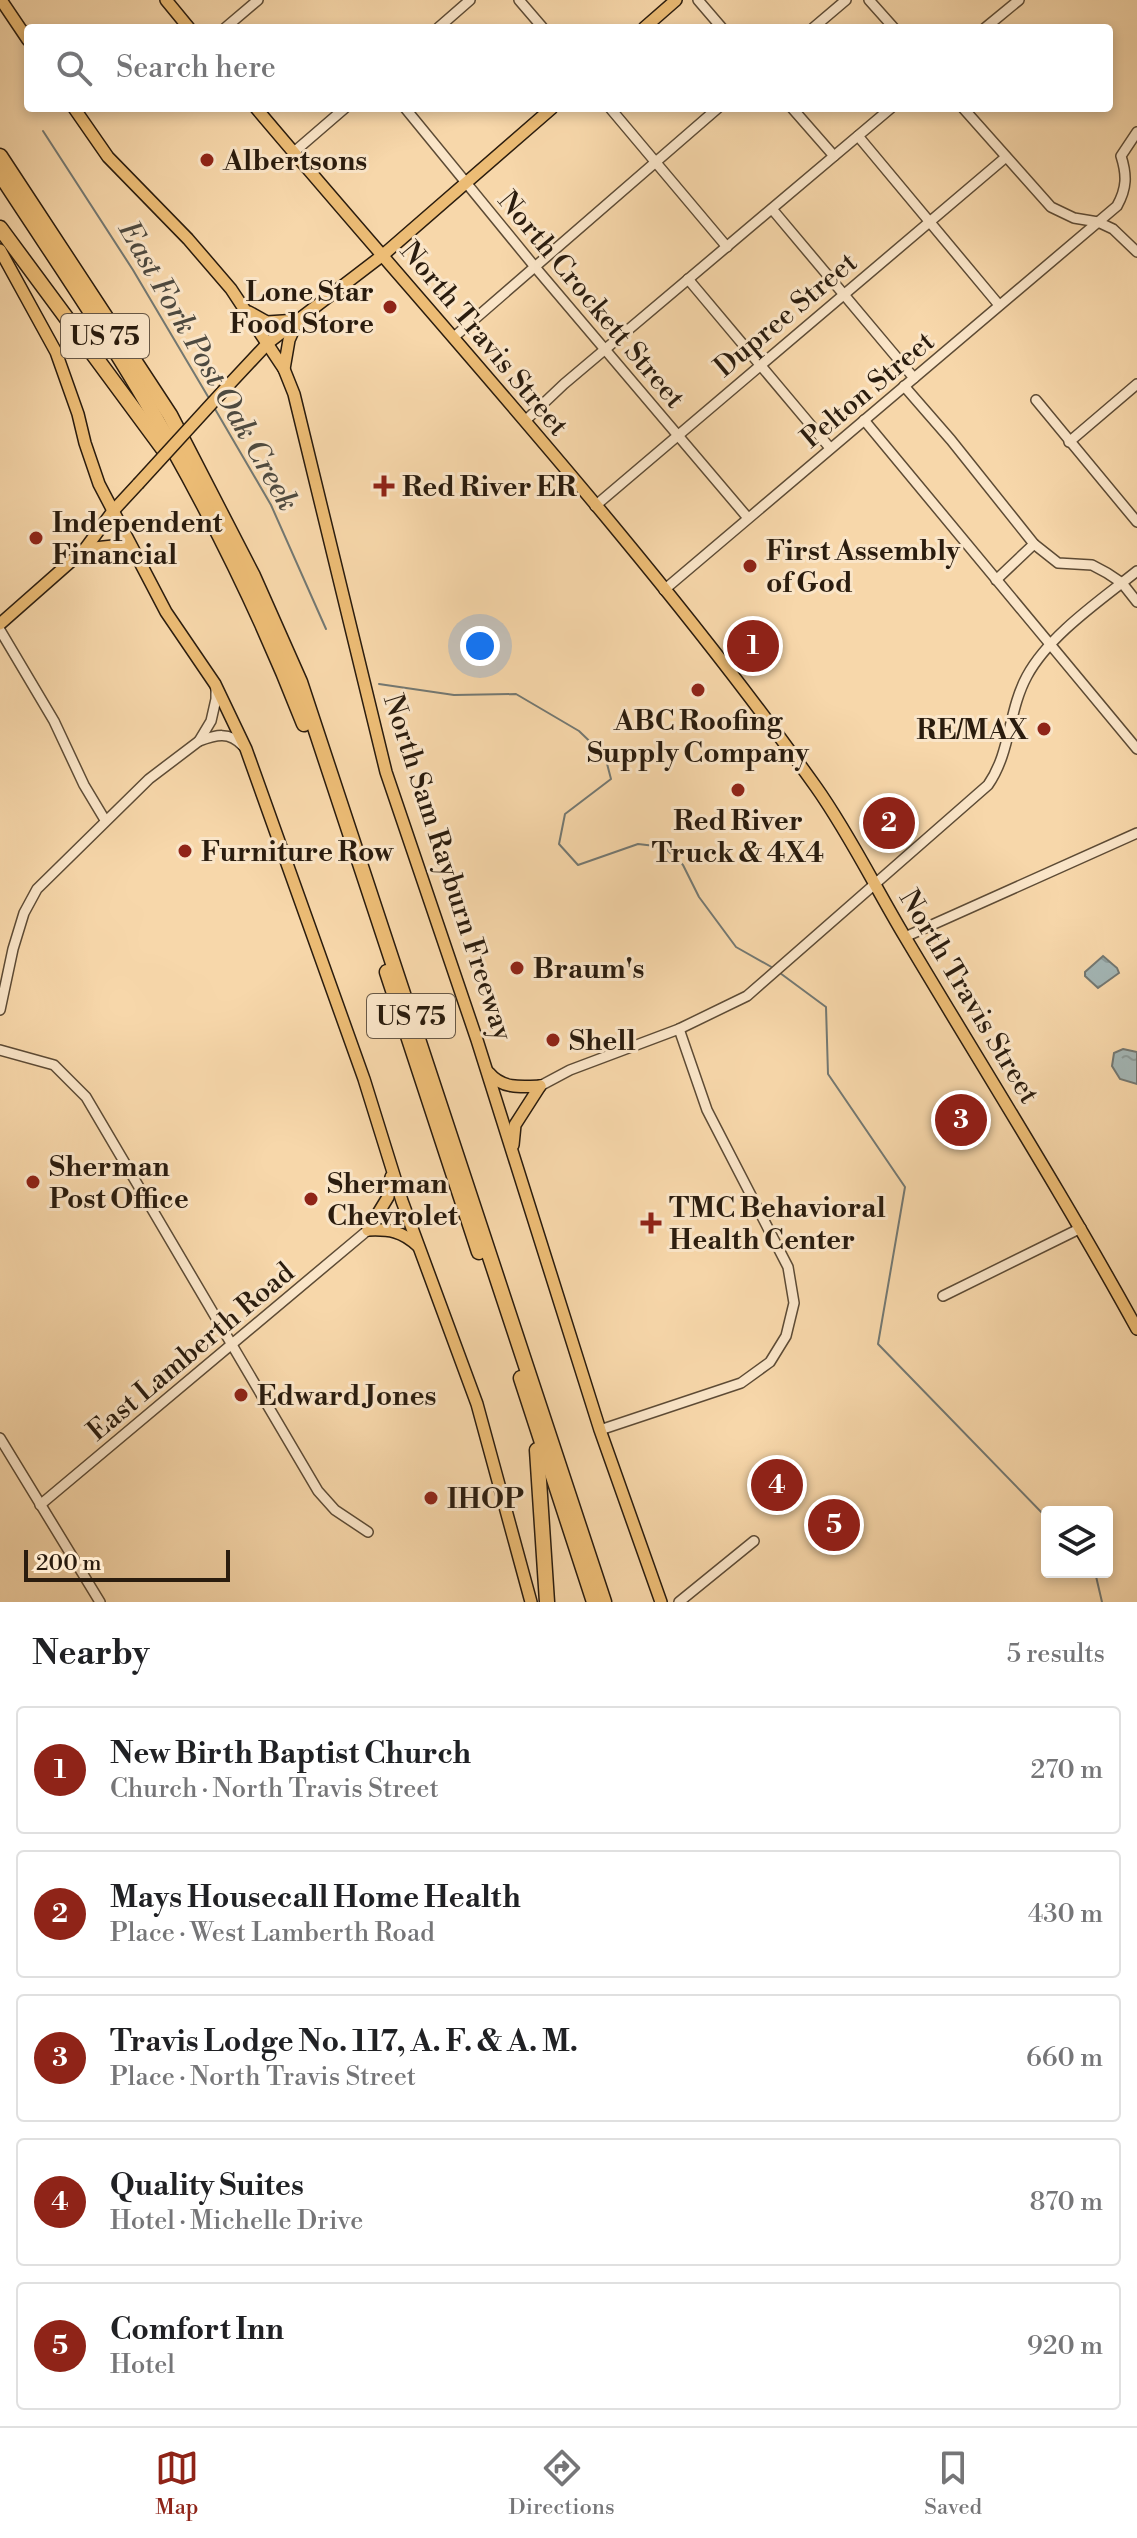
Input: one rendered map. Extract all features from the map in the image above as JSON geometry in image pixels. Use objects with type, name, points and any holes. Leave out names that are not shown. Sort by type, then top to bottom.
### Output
[{"type":"highway","name":"US 75","points":[[0,156],[170,415],[253,576],[300,682],[604,1602]]},
{"type":"highway","name":"US 75","points":[[0,174],[137,386],[203,501],[295,699],[324,774],[534,1426],[594,1602]]},
{"type":"highway","points":[[0,228],[203,501]]},
{"type":"highway","points":[[534,1426],[547,1602]]},
{"type":"main road","points":[[1,0],[24,34]]},
{"type":"main road","points":[[166,0],[186,24]]},
{"type":"main road","points":[[649,24],[676,0]]},
{"type":"main road","name":"North Sam Rayburn Freeway","points":[[77,112],[108,157],[188,239],[247,311],[284,369],[294,394],[386,772],[486,1070],[600,1430],[661,1602]]},
{"type":"main road","name":"North Travis Street","points":[[259,112],[525,421],[664,590],[816,787],[1081,1228],[1137,1329]]},
{"type":"main road","points":[[0,627],[85,549],[113,511],[268,343],[383,255],[547,112]]},
{"type":"main road","points":[[0,250],[56,352],[78,414],[92,468],[113,511],[166,612],[215,684],[246,749],[477,1404],[531,1602]]},
{"type":"main road","points":[[247,311],[267,322],[298,320]]},
{"type":"main road","points":[[284,369],[289,340],[298,320]]},
{"type":"main road","points":[[85,549],[113,546],[134,552]]},
{"type":"main road","points":[[486,1070],[496,1081],[509,1086],[540,1086]]},
{"type":"main road","points":[[512,1157],[515,1125],[540,1086]]},
{"type":"main road","points":[[368,1230],[388,1197],[391,1167]]},
{"type":"main road","points":[[368,1230],[394,1230],[420,1247]]},
{"type":"street","points":[[230,24],[258,0]]},
{"type":"street","points":[[443,24],[470,0]]},
{"type":"street","points":[[519,0],[540,24]]},
{"type":"street","points":[[698,0],[719,24]]},
{"type":"street","points":[[818,24],[846,0]]},
{"type":"street","points":[[869,0],[890,24]]},
{"type":"street","points":[[990,24],[1019,0]]},
{"type":"street","points":[[294,152],[340,112]]},
{"type":"street","name":"North Crockett Street","points":[[408,112],[748,518]]},
{"type":"street","points":[[614,112],[727,247]]},
{"type":"street","points":[[454,337],[713,112]]},
{"type":"street","points":[[796,112],[834,156]]},
{"type":"street","points":[[525,421],[886,112]]},
{"type":"street","points":[[967,112],[1051,207],[1074,218],[1098,222],[1113,229],[1137,252]]},
{"type":"street","name":"Pelton Street","points":[[664,590],[1117,206],[1126,174],[1121,156],[1137,132]]},
{"type":"street","points":[[858,136],[999,305]]},
{"type":"street","name":"Dupree Street","points":[[595,506],[1006,157]]},
{"type":"street","points":[[772,209],[914,378]]},
{"type":"street","points":[[688,279],[830,448]]},
{"type":"street","points":[[1069,442],[1137,384]]},
{"type":"street","points":[[904,386],[1034,544],[1058,563],[1092,565],[1122,583],[1137,602]]},
{"type":"street","points":[[1036,400],[1137,522]]},
{"type":"street","points":[[864,420],[1137,749]]},
{"type":"street","points":[[996,580],[1034,544]]},
{"type":"street","points":[[540,1086],[570,1070],[679,1029],[725,1008],[784,965],[988,785],[1000,764],[1026,677],[1049,645],[1137,571]]},
{"type":"street","points":[[0,627],[54,721],[84,785],[105,820]]},
{"type":"street","points":[[199,741],[211,721],[216,699],[215,684]]},
{"type":"street","points":[[0,1010],[24,913],[35,892],[55,869],[149,779],[199,741],[227,735],[236,738],[246,749]]},
{"type":"street","points":[[905,937],[1137,833]]},
{"type":"street","points":[[600,1430],[741,1383],[770,1362],[786,1336],[794,1303],[788,1267],[707,1110],[679,1029]]},
{"type":"street","points":[[0,1050],[54,1065],[86,1097],[318,1491],[335,1510],[368,1532]]},
{"type":"street","points":[[943,1296],[1081,1228]]},
{"type":"street","name":"East Lamberth Road","points":[[40,1505],[368,1230]]},
{"type":"street","points":[[0,1438],[100,1602]]},
{"type":"street","points":[[679,1602],[754,1541]]},
{"type":"water","points":[[1103,956],[1119,973],[1098,988],[1085,976],[1085,972]]},
{"type":"water","points":[[1123,1049],[1137,1052],[1137,1084],[1120,1079],[1112,1066],[1114,1053]]},
{"type":"waterway","name":"East Fork Post Oak Creek","points":[[43,131],[133,270],[210,400]]},
{"type":"waterway","name":"East Fork Post Oak Creek","points":[[215,409],[271,505],[326,629]]},
{"type":"waterway","name":"East Fork Post Oak Creek","points":[[379,684],[454,695],[516,694],[579,731],[605,756],[611,779],[565,814],[559,844],[578,865],[638,844],[664,847],[683,865],[699,897],[736,947],[775,969]]},
{"type":"waterway","name":"East Fork Post Oak Creek","points":[[780,973],[826,1007],[828,1074],[905,1187],[878,1344],[1041,1512]]},
{"type":"waterway","name":"East Fork Post Oak Creek","points":[[1096,1578],[1102,1602]]},
{"type":"place","name":"Albertsons","points":[[207,160]]},
{"type":"place","name":"Lone Star Food Store","points":[[390,307]]},
{"type":"place","name":"Red River ER","points":[[384,486]]},
{"type":"place","name":"Independent Financial","points":[[36,538]]},
{"type":"place","name":"First Assembly of God","points":[[750,566]]},
{"type":"place","name":"New Birth Baptist Church","points":[[753,646]]},
{"type":"place","name":"ABC Roofing Supply Company","points":[[698,690]]},
{"type":"place","name":"RE/MAX","points":[[1044,729]]},
{"type":"place","name":"Red River Truck & 4X4","points":[[738,790]]},
{"type":"place","name":"Mays Housecall Home Health","points":[[889,823]]},
{"type":"place","name":"Furniture Row","points":[[185,851]]},
{"type":"place","name":"Braum's","points":[[517,968]]},
{"type":"place","name":"Shell","points":[[553,1040]]},
{"type":"place","name":"Travis Lodge No. 117, A. F. & A. M.","points":[[961,1120]]},
{"type":"place","name":"Sherman Post Office","points":[[33,1182]]},
{"type":"place","name":"Sherman Chevrolet","points":[[311,1199]]},
{"type":"place","name":"TMC Behavioral Health Center","points":[[651,1223]]},
{"type":"place","name":"Edward Jones","points":[[241,1395]]},
{"type":"place","name":"Quality Suites","points":[[777,1485]]},
{"type":"place","name":"IHOP","points":[[431,1498]]},
{"type":"place","name":"Comfort Inn","points":[[834,1525]]}]
